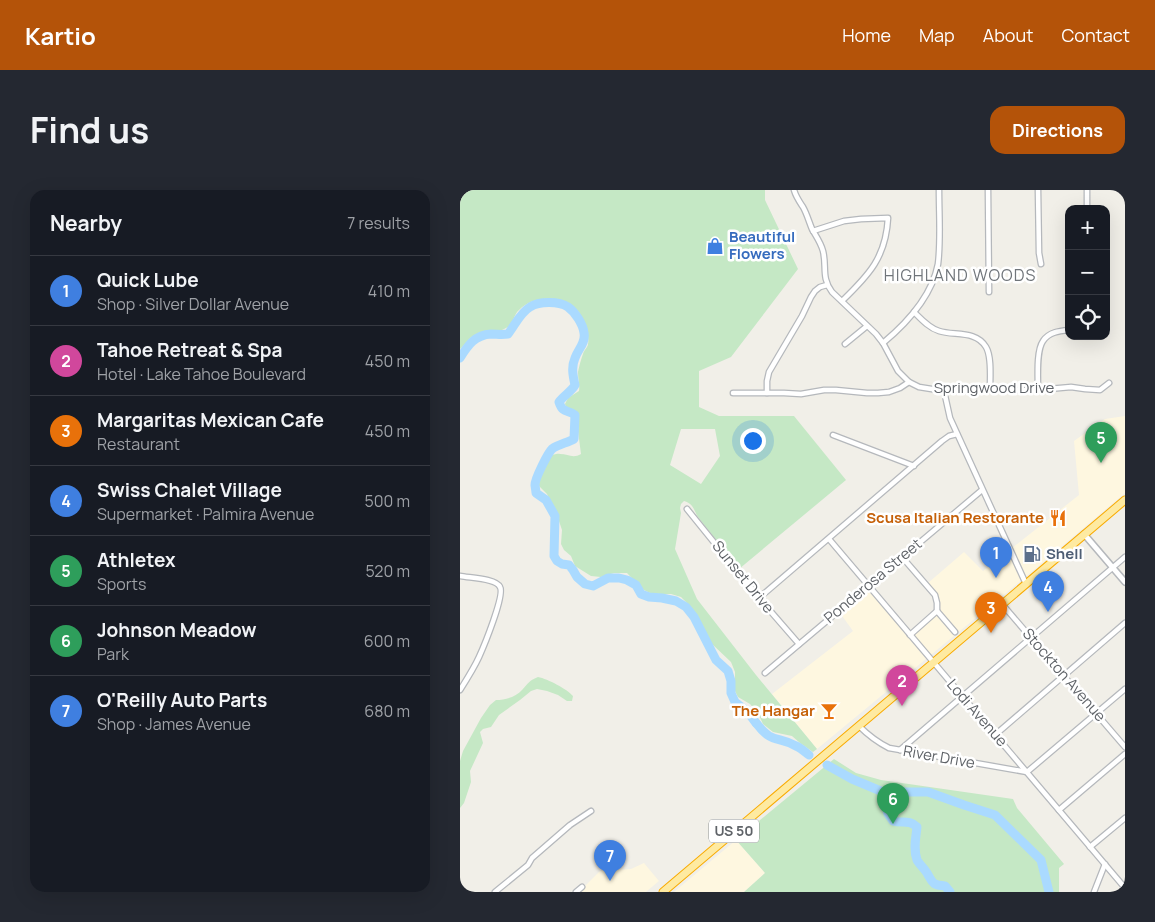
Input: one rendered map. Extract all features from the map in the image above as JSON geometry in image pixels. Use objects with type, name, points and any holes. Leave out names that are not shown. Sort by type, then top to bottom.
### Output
[{"type":"highway","name":"US 50","points":[[662,892],[1125,500]]},
{"type":"street","points":[[733,392],[801,394],[836,390],[878,393],[889,392],[909,382],[898,371],[876,334],[827,285],[822,248],[794,190]]},
{"type":"street","points":[[883,343],[914,312],[932,284],[940,246],[939,190]]},
{"type":"street","points":[[988,190],[989,292]]},
{"type":"street","points":[[1038,190],[1039,253],[1041,264]]},
{"type":"street","points":[[1087,190],[1087,205]]},
{"type":"street","points":[[813,231],[844,221],[888,218],[885,240],[872,269],[863,281],[842,301]]},
{"type":"street","points":[[767,392],[769,372],[811,297],[820,287],[827,285]]},
{"type":"street","points":[[914,312],[939,331],[969,335],[978,339],[986,347],[989,359],[990,390]]},
{"type":"street","points":[[845,344],[867,326]]},
{"type":"street","points":[[1038,390],[1040,351],[1043,341],[1055,332],[1065,331]]},
{"type":"street","name":"Springwood Drive","points":[[909,382],[919,387],[944,391],[1038,390],[1071,387],[1100,390],[1109,383]]},
{"type":"street","points":[[944,391],[950,418],[1026,584]]},
{"type":"street","points":[[759,598],[942,441],[949,436],[957,434]]},
{"type":"street","points":[[833,435],[914,466]]},
{"type":"street","name":"Ponderosa Street","points":[[765,673],[982,490]]},
{"type":"street","name":"Sunset Drive","points":[[687,509],[799,644]]},
{"type":"street","points":[[1084,534],[1125,582]]},
{"type":"street","name":"Lodi Avenue","points":[[829,539],[1090,847],[1124,884]]},
{"type":"street","points":[[902,556],[935,595],[937,611],[955,632]]},
{"type":"street","points":[[900,750],[1125,557]]},
{"type":"street","points":[[460,576],[492,581],[500,586],[502,592],[481,654],[460,690]]},
{"type":"street","name":"Stockton Avenue","points":[[1002,604],[1125,747]]},
{"type":"street","points":[[910,634],[937,611]]},
{"type":"street","points":[[995,735],[1125,623]]},
{"type":"street","points":[[1027,772],[1125,689]]},
{"type":"street","name":"River Drive","points":[[858,726],[869,736],[889,748],[1027,772]]},
{"type":"street","points":[[1060,810],[1125,754]]},
{"type":"street","points":[[495,892],[528,865],[532,858],[570,825],[590,811]]},
{"type":"street","points":[[1090,847],[1125,818]]},
{"type":"street","points":[[1094,892],[1105,864]]},
{"type":"street","points":[[576,892],[582,887]]},
{"type":"shaded area","points":[[1125,416],[1125,493],[817,749],[772,694],[853,631],[840,613],[868,587],[909,637],[939,611],[938,602],[928,583],[964,552],[983,571],[1079,495],[1074,441],[1105,419]]},
{"type":"shaded area","points":[[736,840],[765,873],[744,892],[674,892]]},
{"type":"shaded area","points":[[644,863],[659,881],[646,892],[579,892],[600,871],[631,869]]},
{"type":"green space","points":[[460,190],[765,190],[765,200],[798,269],[731,357],[699,371],[699,407],[719,416],[794,416],[846,480],[739,569],[698,517],[692,505],[684,501],[680,508],[681,513],[675,549],[697,599],[817,749],[813,752],[792,736],[773,732],[763,724],[758,713],[750,704],[738,697],[735,691],[735,672],[731,662],[712,644],[691,607],[681,597],[671,594],[652,594],[642,589],[627,573],[614,573],[601,577],[591,576],[575,566],[571,556],[564,550],[561,544],[562,530],[557,515],[547,494],[539,486],[539,481],[551,455],[573,456],[581,454],[578,414],[567,409],[565,404],[568,398],[579,391],[578,372],[582,356],[588,344],[586,327],[578,311],[572,306],[557,300],[540,299],[533,301],[519,310],[511,324],[506,328],[499,331],[477,334],[471,337],[460,349]],"holes":[[[681,429],[715,429],[720,456],[701,484],[670,465]]]},
{"type":"green space","points":[[538,677],[566,690],[573,696],[572,701],[567,701],[558,695],[537,689],[531,691],[499,715],[491,727],[483,729],[480,732],[483,743],[470,771],[471,782],[464,803],[460,808],[460,761],[463,751],[481,718],[496,700],[507,699],[517,695],[530,681]]},
{"type":"green space","points":[[834,759],[856,773],[881,780],[1013,799],[1017,808],[1064,864],[1059,868],[1059,892],[744,892],[765,873],[736,840]]},
{"type":"waterway","points":[[460,358],[469,345],[481,336],[508,334],[523,312],[534,305],[544,303],[560,304],[568,307],[576,315],[583,330],[584,340],[573,365],[575,385],[559,402],[564,410],[575,415],[574,439],[552,449],[542,466],[535,485],[536,493],[546,500],[555,516],[554,556],[557,561],[569,565],[577,577],[585,584],[593,586],[608,578],[619,578],[636,585],[641,594],[676,601],[686,607],[694,617],[716,660],[728,671],[731,681],[731,693],[735,702],[748,712],[756,723]]},
{"type":"waterway","points":[[757,724],[771,737],[790,743],[809,755]]},
{"type":"waterway","points":[[827,765],[852,779],[883,792],[928,792],[995,815],[1041,860],[1049,892]]},
{"type":"waterway","points":[[883,792],[888,814],[893,821],[908,822],[917,827],[915,847],[918,862],[933,883],[945,886],[950,892]]},
{"type":"place","name":"Beautiful Flowers","points":[[715,246]]},
{"type":"place","name":"Athletex","points":[[1101,463]]},
{"type":"place","name":"Scusa Italian Restorante","points":[[1058,518]]},
{"type":"place","name":"Shell","points":[[1032,554]]},
{"type":"place","name":"Quick Lube","points":[[996,578]]},
{"type":"place","name":"Swiss Chalet Village","points":[[1048,612]]},
{"type":"place","name":"Margaritas Mexican Cafe","points":[[991,633]]},
{"type":"place","name":"Tahoe Retreat & Spa","points":[[902,706]]},
{"type":"place","name":"The Hangar","points":[[829,711]]},
{"type":"place","name":"Johnson Meadow","points":[[893,824]]},
{"type":"place","name":"O'Reilly Auto Parts","points":[[610,881]]},
{"type":"district","name":"HIGHLAND WOODS","points":[[960,275]]}]
